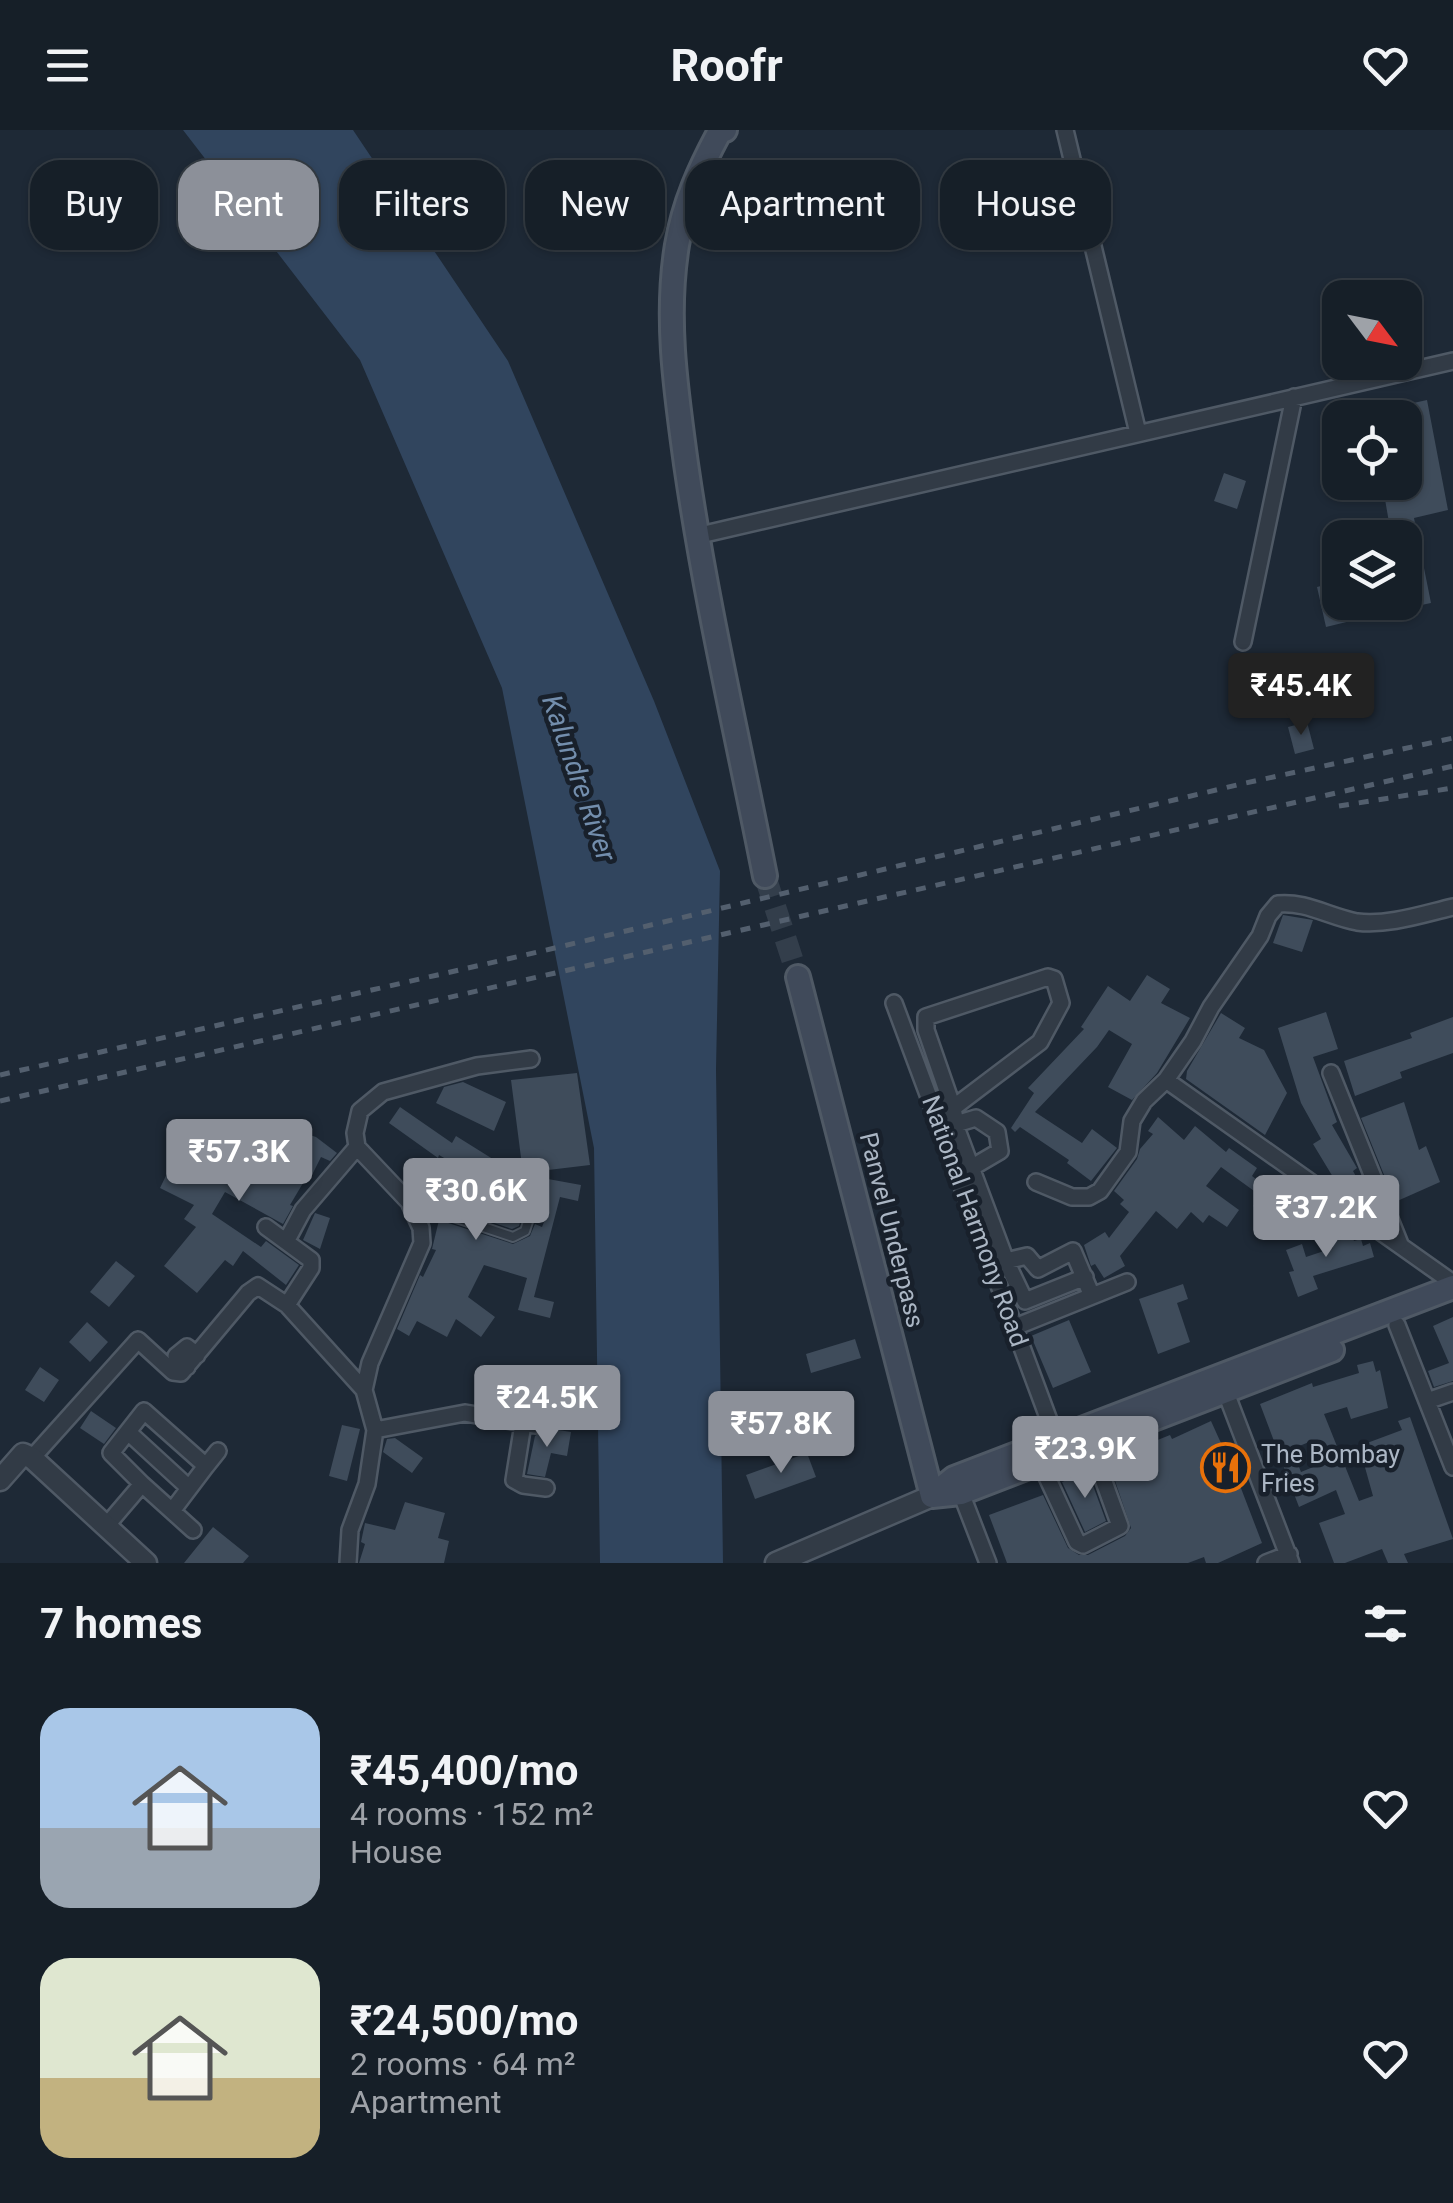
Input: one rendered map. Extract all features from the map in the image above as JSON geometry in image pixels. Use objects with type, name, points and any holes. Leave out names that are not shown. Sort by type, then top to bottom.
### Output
[{"type":"main road","points":[[721,130],[692,183],[677,245],[672,366],[696,536],[765,876]]},
{"type":"main road","name":"Panvel Underpass","points":[[798,978],[932,1496]]},
{"type":"main road","points":[[932,1496],[961,1493],[1090,1443],[1223,1384],[1348,1335],[1453,1285]]},
{"type":"main road","points":[[1348,1335],[1397,1325],[1453,1303]]},
{"type":"main road","points":[[932,1496],[954,1478],[1056,1439],[1223,1384]]},
{"type":"street","points":[[1066,130],[1138,433]]},
{"type":"street","points":[[696,536],[1453,361]]},
{"type":"street","points":[[1243,642],[1294,397]]},
{"type":"street","points":[[1036,1182],[1072,1196],[1089,1197],[1100,1191],[1128,1152],[1132,1122],[1144,1101],[1166,1080],[1278,904],[1294,902],[1362,923],[1453,907]]},
{"type":"street","points":[[954,1116],[1040,1042],[1061,1003],[1054,979],[1048,977],[926,1018],[926,1030],[999,1264],[1025,1301],[1085,1277]]},
{"type":"street","name":"National Harmony Road","points":[[894,1003],[999,1264],[1015,1327],[1056,1439]]},
{"type":"street","points":[[907,1037],[926,1030]]},
{"type":"street","points":[[364,1390],[370,1363],[422,1243],[421,1228],[410,1202],[357,1147],[360,1110],[383,1092],[477,1066],[531,1058]]},
{"type":"street","points":[[1331,1073],[1400,1244]]},
{"type":"street","points":[[1166,1080],[1453,1285]]},
{"type":"street","points":[[936,1115],[976,1118],[996,1132],[1000,1151],[971,1168]]},
{"type":"street","points":[[287,1240],[304,1210],[357,1147]]},
{"type":"street","points":[[266,1228],[311,1260],[311,1268],[287,1305]]},
{"type":"street","points":[[999,1264],[1027,1256],[1038,1269],[1073,1251],[1092,1296]]},
{"type":"street","points":[[1015,1327],[1127,1282]]},
{"type":"street","points":[[32,1458],[144,1333],[173,1372],[180,1373],[248,1292],[258,1286],[266,1288],[287,1305],[364,1390],[375,1430],[367,1484],[350,1530],[348,1563]]},
{"type":"street","points":[[1397,1325],[1453,1467]]},
{"type":"street","points":[[1223,1384],[1290,1559],[1266,1563]]},
{"type":"street","points":[[1427,1401],[1453,1392]]},
{"type":"street","points":[[193,1530],[112,1453],[144,1410],[148,1410],[206,1466]]},
{"type":"street","points":[[375,1430],[465,1413],[528,1424],[514,1480],[524,1486],[546,1488]]},
{"type":"street","points":[[128,1432],[189,1488]]},
{"type":"street","points":[[1040,1462],[1076,1542],[1084,1545],[1120,1526],[1090,1443]]},
{"type":"street","points":[[172,1511],[218,1451]]},
{"type":"street","points":[[0,1480],[22,1454],[32,1458],[146,1563]]},
{"type":"street","points":[[107,1525],[142,1484]]},
{"type":"street","points":[[961,1493],[988,1563]]},
{"type":"street","points":[[776,1563],[932,1496]]},
{"type":"lane","points":[[410,1202],[513,1238],[524,1230],[538,1194]]},
{"type":"water","name":"Kalundre River","points":[[183,130],[353,130],[373,160],[339,160],[339,250],[434,250],[508,361],[654,701],[720,871],[716,1070],[723,1563],[600,1563],[594,1148],[502,688],[360,360],[275,250],[319,250],[319,160],[206,160]]},
{"type":"building","points":[[1427,400],[1448,510],[1414,520],[1389,520],[1385,500],[1422,500],[1422,401]]},
{"type":"building","points":[[1224,473],[1246,481],[1237,509],[1214,501]]},
{"type":"building","points":[[1422,558],[1431,603],[1422,605]]},
{"type":"building","points":[[1324,620],[1355,620],[1326,627]]},
{"type":"building","points":[[1307,722],[1314,749],[1295,754],[1288,727]]},
{"type":"building","points":[[1283,915],[1313,920],[1302,952],[1273,943]]},
{"type":"building","points":[[1147,975],[1170,989],[1161,1003],[1190,1018],[1157,1073],[1132,1100],[1108,1087],[1132,1044],[1109,1030],[1035,1112],[1082,1143],[1092,1129],[1117,1148],[1091,1181],[1067,1163],[1069,1160],[1020,1127],[1015,1132],[1011,1128],[1034,1093],[1028,1088],[1084,1029],[1081,1027],[1108,986],[1130,1001]]},
{"type":"building","points":[[1326,1012],[1338,1049],[1313,1057],[1337,1122],[1332,1125],[1357,1168],[1353,1171],[1358,1180],[1346,1187],[1341,1179],[1336,1182],[1313,1144],[1321,1139],[1301,1103],[1278,1028]]},
{"type":"building","points":[[1221,1013],[1245,1028],[1239,1038],[1264,1050],[1287,1093],[1265,1135],[1186,1079]]},
{"type":"building","points":[[1453,1017],[1453,1053],[1400,1072],[1402,1078],[1355,1096],[1344,1061],[1412,1038],[1410,1033]]},
{"type":"building","points":[[577,1073],[590,1165],[523,1173],[511,1080]]},
{"type":"building","points":[[463,1082],[506,1102],[494,1131],[436,1103],[444,1087]]},
{"type":"building","points":[[1404,1102],[1419,1150],[1426,1146],[1440,1182],[1395,1202],[1361,1118]]},
{"type":"building","points":[[400,1107],[452,1143],[456,1136],[515,1173],[581,1185],[578,1201],[560,1197],[534,1297],[554,1302],[550,1318],[518,1310],[527,1278],[484,1265],[468,1297],[495,1317],[481,1337],[456,1319],[447,1337],[417,1321],[409,1336],[397,1329],[420,1275],[423,1277],[436,1250],[432,1249],[439,1220],[513,1244],[530,1236],[535,1224],[542,1227],[546,1217],[539,1213],[542,1188],[505,1184],[501,1191],[439,1155],[438,1158],[389,1123]]},
{"type":"building","points":[[1158,1117],[1184,1140],[1195,1126],[1226,1152],[1229,1148],[1257,1168],[1252,1176],[1299,1213],[1284,1231],[1253,1206],[1261,1196],[1221,1167],[1206,1186],[1239,1210],[1227,1227],[1209,1215],[1203,1223],[1191,1212],[1177,1229],[1156,1211],[1120,1256],[1125,1266],[1104,1278],[1095,1264],[1091,1266],[1084,1245],[1105,1232],[1109,1238],[1129,1212],[1114,1191],[1153,1134],[1148,1131]]},
{"type":"building","points":[[288,1128],[316,1137],[337,1153],[330,1161],[321,1157],[290,1205],[293,1206],[283,1224],[225,1192],[212,1214],[261,1247],[266,1241],[299,1265],[286,1285],[243,1251],[233,1266],[225,1260],[197,1293],[164,1266],[196,1227],[184,1219],[194,1205],[160,1188],[178,1151],[202,1162],[211,1146],[244,1166],[254,1149],[272,1160]]},
{"type":"building","points":[[420,1181],[521,1219],[519,1226],[512,1229],[419,1198],[416,1193]]},
{"type":"building","points":[[315,1213],[330,1218],[320,1249],[303,1240]]},
{"type":"building","points":[[1349,1227],[1354,1241],[1361,1239],[1363,1246],[1370,1243],[1374,1257],[1313,1276],[1318,1289],[1298,1297],[1286,1250],[1302,1244],[1306,1257],[1333,1248],[1328,1233]]},
{"type":"building","points":[[116,1261],[135,1276],[109,1307],[90,1292]]},
{"type":"building","points":[[1183,1284],[1188,1299],[1177,1303],[1190,1342],[1158,1354],[1139,1299]]},
{"type":"building","points":[[1453,1317],[1453,1381],[1434,1387],[1428,1371],[1449,1363],[1433,1326]]},
{"type":"building","points":[[1069,1320],[1091,1372],[1053,1388],[1031,1336]]},
{"type":"building","points":[[87,1322],[108,1342],[90,1362],[69,1342]]},
{"type":"building","points":[[855,1339],[861,1358],[811,1373],[806,1354]]},
{"type":"building","points":[[1373,1361],[1376,1372],[1380,1370],[1388,1408],[1351,1419],[1347,1407],[1324,1414],[1359,1501],[1373,1496],[1359,1446],[1402,1430],[1398,1421],[1410,1417],[1453,1539],[1404,1554],[1408,1563],[1388,1563],[1382,1549],[1345,1563],[1334,1563],[1319,1523],[1345,1514],[1336,1490],[1299,1507],[1260,1404],[1312,1383],[1313,1387],[1359,1373],[1357,1365]],"holes":[[[1314,1440],[1323,1463],[1301,1472],[1292,1449]]]},
{"type":"building","points":[[40,1367],[59,1380],[44,1402],[25,1390]]},
{"type":"building","points":[[787,1407],[792,1425],[762,1435],[756,1417]]},
{"type":"building","points":[[91,1411],[116,1428],[104,1444],[80,1428]]},
{"type":"building","points":[[1211,1421],[1262,1543],[1218,1563],[1206,1563],[1204,1557],[1188,1563],[1007,1563],[989,1515],[1043,1495],[1068,1548],[1088,1555],[1125,1536],[1131,1528],[1108,1460],[1170,1435],[1172,1439]]},
{"type":"building","points":[[342,1425],[360,1429],[347,1481],[329,1476]]},
{"type":"building","points":[[546,1428],[571,1432],[567,1456],[551,1453],[545,1477],[527,1474],[535,1436]]},
{"type":"building","points":[[395,1438],[423,1458],[412,1473],[383,1452],[387,1439]]},
{"type":"building","points":[[807,1453],[816,1477],[755,1499],[746,1475]]},
{"type":"building","points":[[1088,1472],[1106,1521],[1085,1532],[1062,1482]]},
{"type":"building","points":[[405,1502],[445,1513],[438,1538],[449,1541],[444,1563],[359,1563],[365,1544],[361,1542],[365,1523],[395,1530]]},
{"type":"building","points":[[213,1527],[249,1556],[243,1563],[184,1563]]},
{"type":"tunnel","points":[[765,876],[798,977]]},
{"type":"railway","points":[[0,1075],[538,952],[1241,784],[1453,738]]},
{"type":"railway","points":[[0,1101],[1453,766]]},
{"type":"railway","points":[[1339,806],[1453,788]]},
{"type":"place","name":"The Bombay Fries","points":[[1226,1468]]}]
